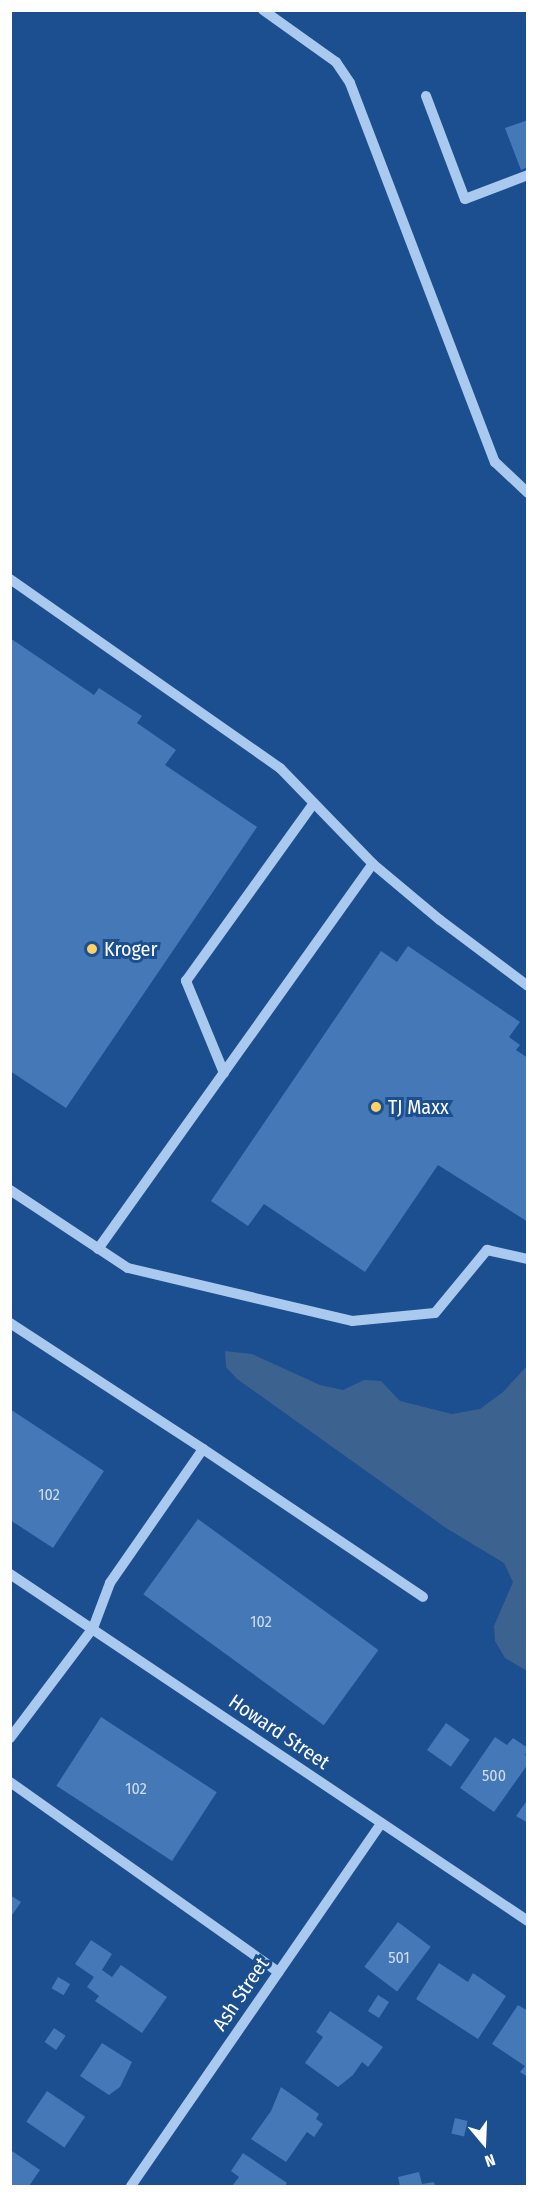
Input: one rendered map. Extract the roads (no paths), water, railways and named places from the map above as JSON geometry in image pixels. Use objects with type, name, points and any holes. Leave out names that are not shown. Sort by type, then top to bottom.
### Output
[{"type":"street","points":[[263,10],[336,62],[351,83],[495,462],[528,493]]},
{"type":"street","points":[[426,96],[465,199],[528,175]]},
{"type":"street","points":[[10,579],[280,768],[373,864],[440,920],[528,986]]},
{"type":"street","points":[[224,1073],[186,981],[314,803]]},
{"type":"street","points":[[98,1249],[373,864]]},
{"type":"street","points":[[10,1190],[128,1268],[352,1321],[435,1313],[487,1250],[528,1259]]},
{"type":"street","points":[[10,1323],[423,1597]]},
{"type":"street","points":[[10,1738],[93,1628],[110,1583],[203,1449]]},
{"type":"street","name":"Howard Street","points":[[10,1574],[528,1922]]},
{"type":"street","points":[[10,1782],[278,1972]]},
{"type":"street","name":"Ash Street","points":[[131,2187],[381,1823]]},
{"type":"water","points":[[225,1351],[252,1354],[320,1385],[343,1390],[364,1380],[381,1381],[400,1401],[452,1414],[480,1409],[503,1392],[527,1366],[527,1671],[505,1658],[495,1641],[494,1626],[513,1582],[504,1563],[446,1528],[237,1379],[226,1367]]},
{"type":"place","name":"Kroger","points":[[92,949]]},
{"type":"place","name":"TJ Maxx","points":[[376,1107]]}]
